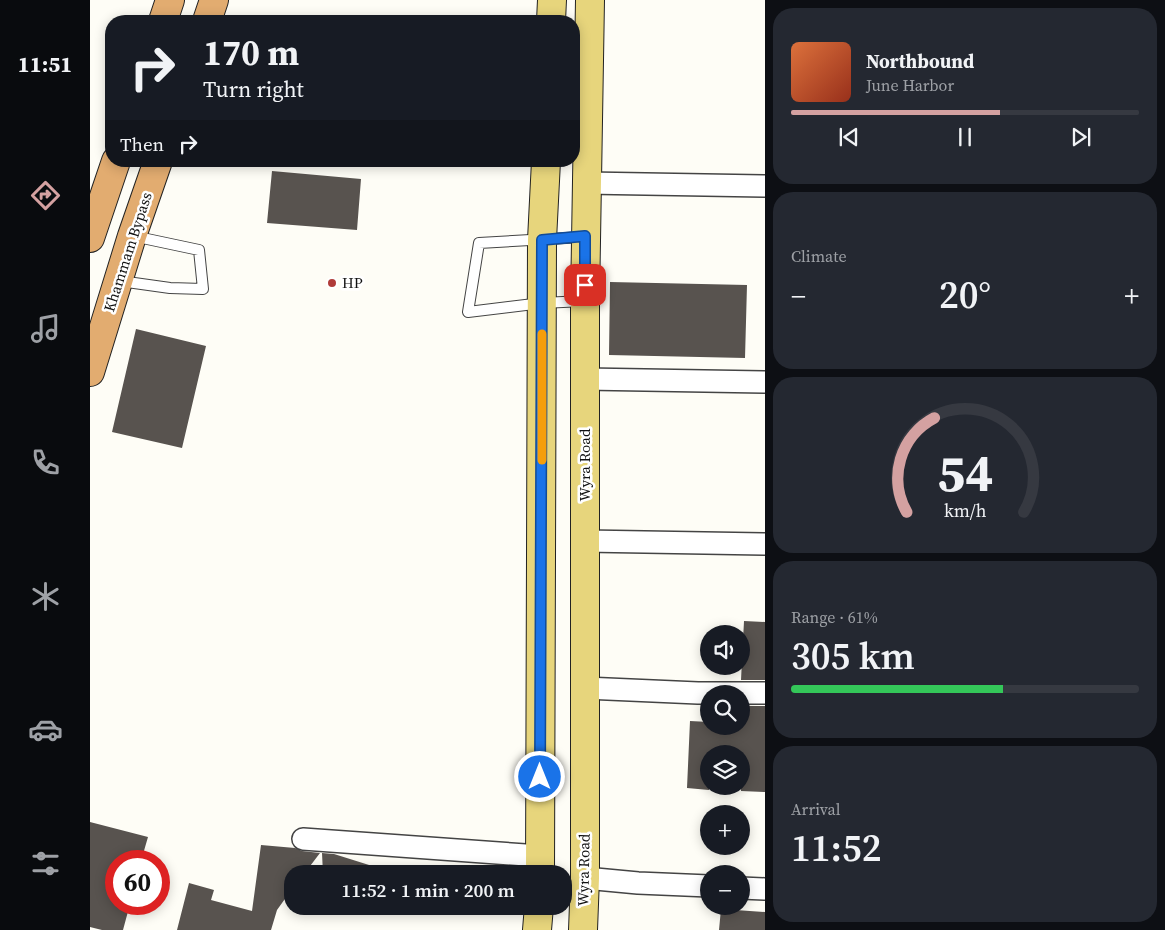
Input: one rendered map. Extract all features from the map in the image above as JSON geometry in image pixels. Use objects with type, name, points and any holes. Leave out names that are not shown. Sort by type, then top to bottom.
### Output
[{"type":"highway","points":[[165,15],[170,0]]},
{"type":"highway","points":[[209,15],[214,0]]},
{"type":"highway","points":[[90,238],[114,167]]},
{"type":"highway","name":"Khammam Bypass","points":[[90,372],[132,236],[156,167]]},
{"type":"main road","points":[[551,15],[552,0]]},
{"type":"main road","name":"Wyra Road","points":[[582,930],[585,878],[585,236],[590,0]]},
{"type":"main road","points":[[540,865],[542,240],[546,167]]},
{"type":"main road","points":[[538,930],[539,915]]},
{"type":"street","points":[[586,183],[765,186]]},
{"type":"street","points":[[585,379],[765,382]]},
{"type":"street","points":[[585,541],[765,544]]},
{"type":"street","points":[[585,688],[698,693],[765,693]]},
{"type":"street","points":[[303,839],[540,865]]},
{"type":"street","points":[[585,878],[700,886]]},
{"type":"street","points":[[750,888],[765,889]]},
{"type":"lane","points":[[118,281],[170,288],[203,289],[199,250],[132,236]]},
{"type":"lane","points":[[585,236],[479,243],[468,312],[542,303],[585,301]]},
{"type":"building","points":[[272,171],[361,179],[357,230],[267,223]]},
{"type":"building","points":[[610,282],[747,285],[745,358],[609,355]]},
{"type":"building","points":[[136,329],[206,346],[182,448],[112,432]]},
{"type":"building","points":[[744,621],[765,622],[765,680],[741,680],[741,675],[750,675],[750,625],[744,625]]},
{"type":"building","points":[[750,706],[765,706],[765,792],[750,791],[750,745],[700,745],[700,789],[687,788],[690,721],[700,722],[700,735],[750,735]]},
{"type":"building","points":[[90,822],[148,837],[144,850],[105,850],[105,915],[127,915],[123,930],[102,930],[90,927]]},
{"type":"building","points":[[261,845],[295,848],[302,851],[320,853],[311,865],[284,865],[284,900],[277,910],[271,930],[177,930],[189,883],[214,890],[211,900],[252,911]]},
{"type":"building","points":[[322,853],[334,854],[369,865],[323,865]]},
{"type":"building","points":[[750,911],[765,912],[765,930],[719,930],[720,915],[750,915]]},
{"type":"slow traffic","points":[[542,334],[542,460]]},
{"type":"place","name":"HP","points":[[332,283]]},
{"type":"route","points":[[540,777],[542,240],[585,236],[585,285]]}]
